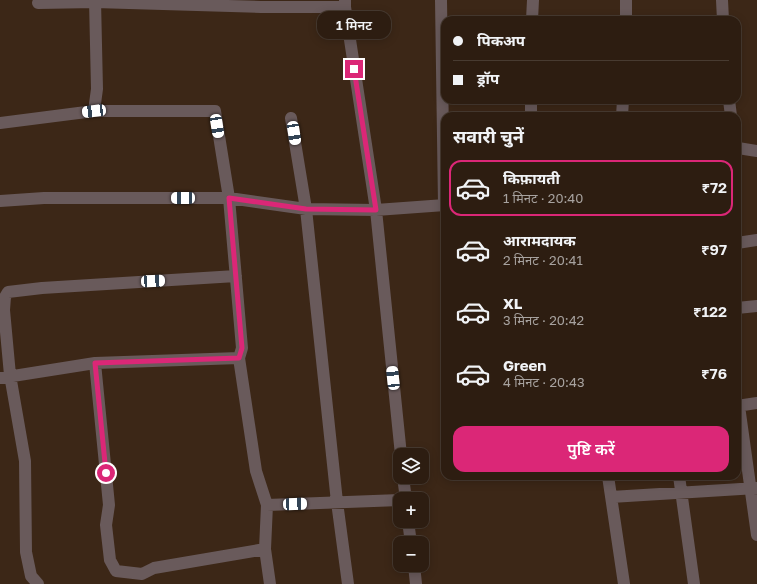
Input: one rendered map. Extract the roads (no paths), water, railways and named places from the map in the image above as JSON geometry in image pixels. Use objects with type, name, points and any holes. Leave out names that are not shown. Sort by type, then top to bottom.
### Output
[{"type":"street","points":[[441,0],[441,16]]},
{"type":"street","points":[[532,16],[533,0]]},
{"type":"street","points":[[626,0],[626,16]]},
{"type":"street","points":[[722,0],[723,16]]},
{"type":"street","points":[[94,111],[97,89],[95,1]]},
{"type":"street","points":[[38,3],[95,1],[261,4],[345,3],[376,210],[400,448]]},
{"type":"street","points":[[0,123],[94,111],[215,111],[229,198],[242,348],[239,358],[256,471],[266,505],[265,549],[270,584]]},
{"type":"street","points":[[291,118],[306,209],[348,584]]},
{"type":"street","points":[[741,148],[757,151]]},
{"type":"street","points":[[0,201],[44,198],[229,198],[306,209],[376,210],[441,205]]},
{"type":"street","points":[[741,243],[757,240]]},
{"type":"street","points":[[38,584],[31,576],[26,552],[25,461],[5,377],[4,310],[5,297],[8,292],[42,288],[236,276]]},
{"type":"street","points":[[741,308],[757,306]]},
{"type":"street","points":[[5,377],[95,363],[239,358]]},
{"type":"street","points":[[95,363],[109,505],[106,525],[110,560],[116,571],[143,579],[154,568],[265,549]]},
{"type":"street","points":[[741,406],[757,404]]},
{"type":"street","points":[[741,422],[754,489],[757,535]]},
{"type":"street","points":[[609,480],[624,584]]},
{"type":"street","points":[[679,480],[694,584]]},
{"type":"street","points":[[611,497],[754,489]]},
{"type":"street","points":[[266,505],[393,500]]},
{"type":"street","points":[[415,572],[416,584]]}]
